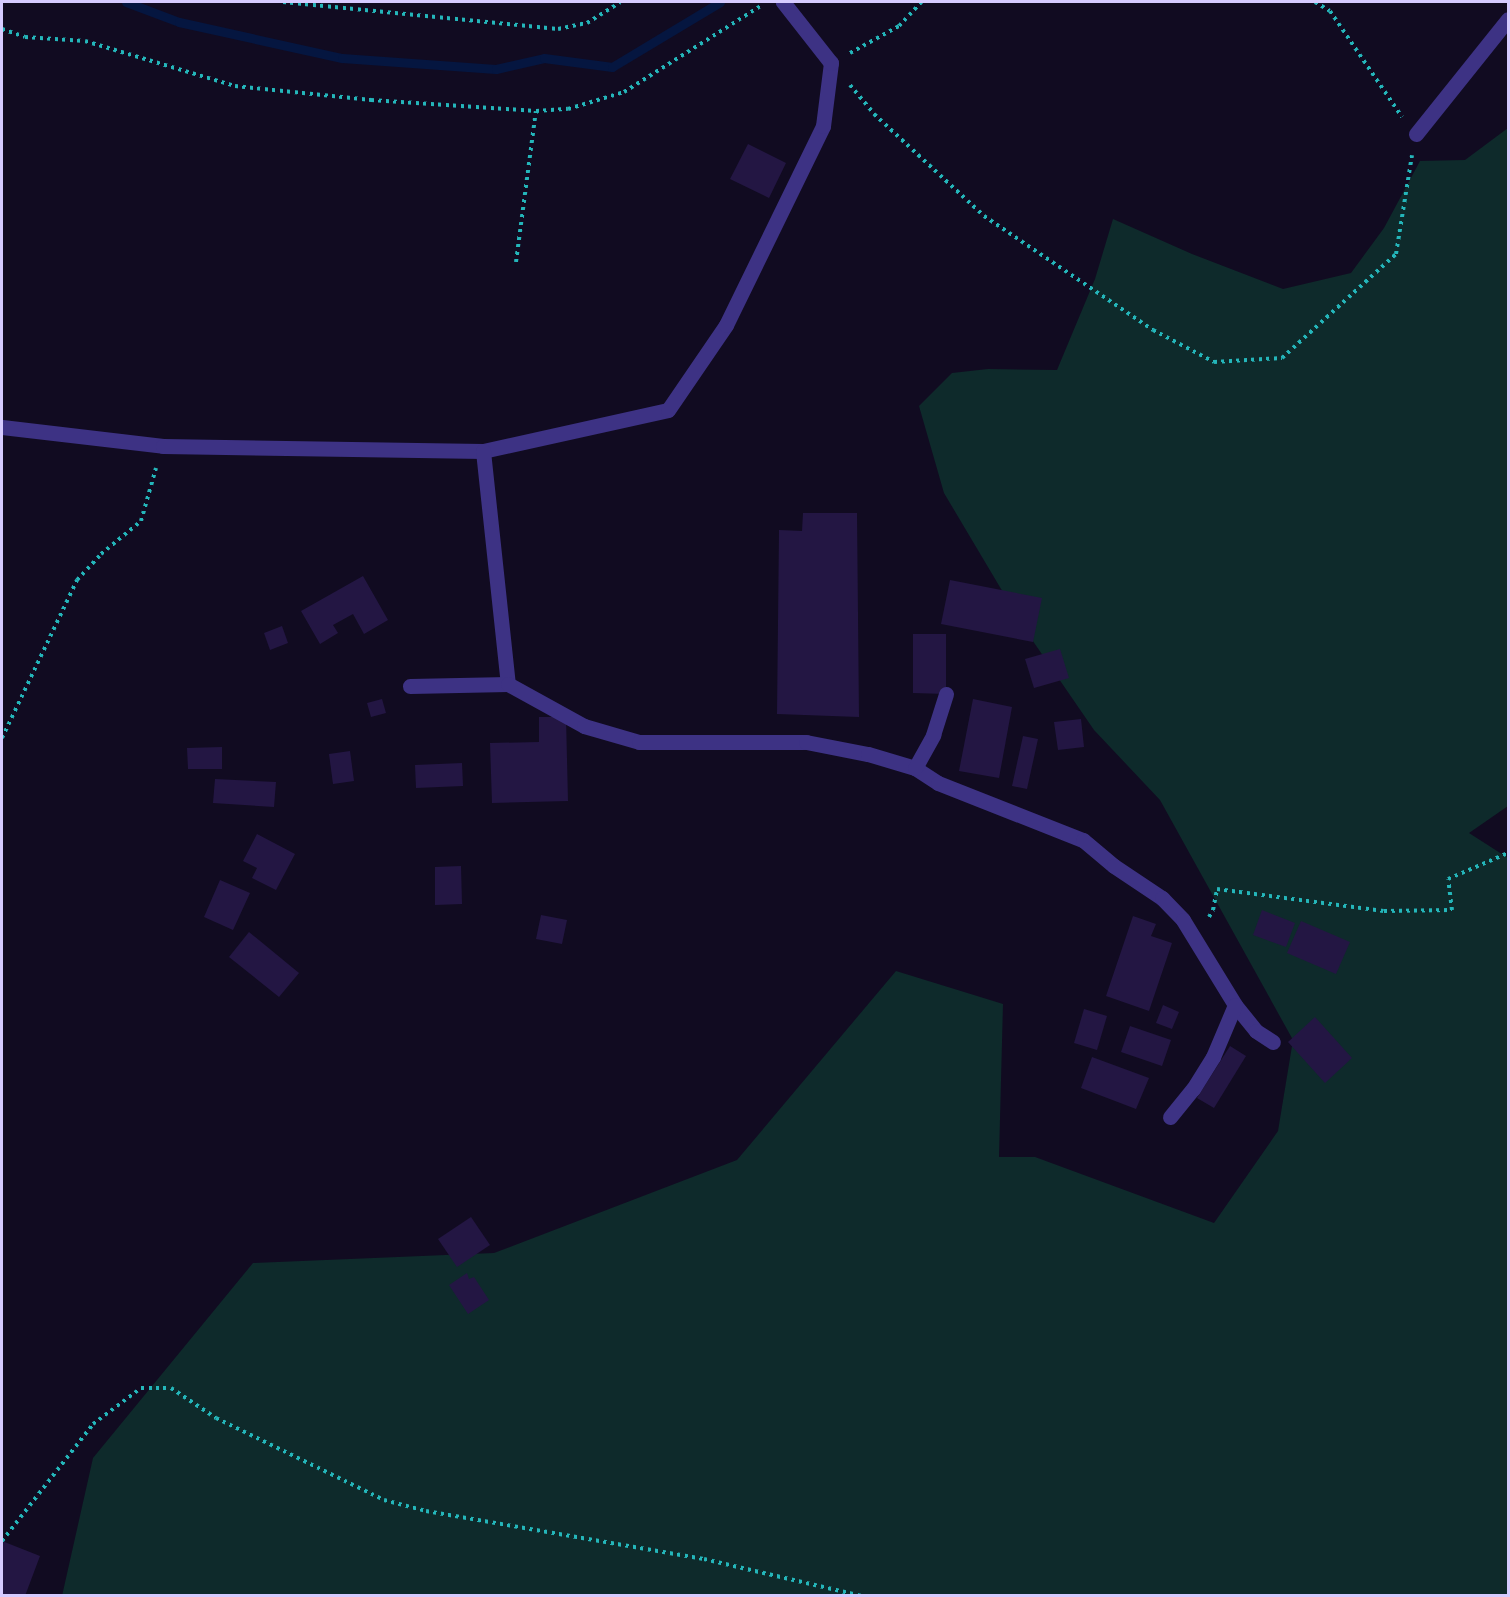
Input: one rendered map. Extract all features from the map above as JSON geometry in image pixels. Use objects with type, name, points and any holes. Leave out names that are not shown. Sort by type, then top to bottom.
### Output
[{"type":"street","points":[[2,427],[163,446],[483,451],[668,410],[726,325],[823,126],[831,63],[783,2]]},
{"type":"street","points":[[1416,134],[1509,19]]},
{"type":"street","points":[[483,451],[508,684]]},
{"type":"street","points":[[410,686],[508,684],[584,726],[639,742],[806,742],[868,754],[915,768],[938,783],[1083,840],[1114,866],[1162,898],[1182,920],[1234,1005],[1256,1031],[1273,1042]]},
{"type":"street","points":[[915,768],[933,735],[946,694]]},
{"type":"street","points":[[1170,1117],[1193,1089],[1213,1057],[1234,1005]]},
{"type":"path","points":[[283,2],[558,29],[587,23],[620,2]]},
{"type":"path","points":[[2,29],[25,37],[85,40],[235,86],[371,100],[536,111],[568,109],[624,92],[768,2]]},
{"type":"path","points":[[921,2],[899,26],[831,63],[874,114],[984,216],[1154,330],[1214,362],[1282,358],[1395,254],[1416,134],[1393,107],[1330,11],[1315,2]]},
{"type":"path","points":[[516,262],[536,111]]},
{"type":"path","points":[[2,738],[77,580],[101,554],[141,521],[163,446]]},
{"type":"path","points":[[1203,953],[1206,922],[1213,910],[1216,889],[1384,911],[1452,910],[1448,879],[1509,853]]},
{"type":"path","points":[[2,1541],[93,1424],[141,1388],[171,1388],[216,1418],[384,1500],[426,1511],[704,1559],[861,1596]]},
{"type":"green space","points":[[1508,128],[1508,806],[1469,833],[1508,858],[1508,1595],[62,1596],[93,1458],[253,1263],[494,1253],[737,1160],[896,971],[1003,1004],[999,1157],[1035,1157],[1214,1223],[1278,1131],[1293,1040],[1160,800],[1094,730],[1026,631],[944,493],[919,406],[952,373],[988,369],[1057,370],[1095,279],[1113,219],[1192,254],[1283,289],[1351,273],[1384,228],[1420,161],[1465,160]]},
{"type":"building","points":[[748,144],[786,163],[769,198],[730,179]]},
{"type":"building","points":[[803,513],[857,513],[859,717],[777,714],[779,530],[802,531]]},
{"type":"building","points":[[363,576],[388,620],[364,634],[353,614],[333,625],[338,633],[320,644],[301,611]]},
{"type":"building","points":[[950,580],[1042,598],[1033,642],[941,624]]},
{"type":"building","points":[[282,626],[288,643],[270,650],[264,633]]},
{"type":"building","points":[[913,634],[946,634],[946,694],[913,693]]},
{"type":"building","points":[[1060,649],[1069,678],[1034,688],[1025,659]]},
{"type":"building","points":[[382,699],[386,713],[371,717],[367,703]]},
{"type":"building","points":[[973,699],[1012,707],[999,778],[959,771]]},
{"type":"building","points":[[539,717],[566,717],[568,801],[492,803],[490,743],[539,742]]},
{"type":"building","points":[[1081,719],[1084,747],[1058,750],[1054,722]]},
{"type":"building","points":[[1023,736],[1038,739],[1027,789],[1012,786]]},
{"type":"building","points":[[222,747],[222,769],[188,769],[187,748]]},
{"type":"building","points":[[350,751],[354,781],[333,784],[329,754]]},
{"type":"building","points":[[462,763],[463,786],[416,788],[415,765]]},
{"type":"building","points":[[215,779],[276,782],[274,807],[213,803]]},
{"type":"building","points":[[257,834],[295,854],[276,890],[252,878],[257,868],[243,861]]},
{"type":"building","points":[[461,866],[462,904],[435,905],[435,867]]},
{"type":"building","points":[[220,880],[250,893],[233,930],[204,917]]},
{"type":"building","points":[[1262,910],[1295,923],[1286,947],[1253,935]]},
{"type":"building","points":[[541,915],[567,920],[562,944],[536,939]]},
{"type":"building","points":[[1133,916],[1156,924],[1151,936],[1172,943],[1149,1011],[1106,996]]},
{"type":"building","points":[[1301,921],[1350,942],[1336,974],[1287,953]]},
{"type":"building","points":[[249,932],[299,973],[279,997],[229,957]]},
{"type":"building","points":[[1163,1005],[1179,1012],[1172,1029],[1156,1023]]},
{"type":"building","points":[[1084,1009],[1107,1016],[1097,1050],[1074,1043]]},
{"type":"building","points":[[1315,1017],[1352,1058],[1325,1083],[1288,1042]]},
{"type":"building","points":[[1130,1026],[1171,1040],[1162,1066],[1121,1052]]},
{"type":"building","points":[[1230,1046],[1246,1056],[1214,1108],[1197,1098]]},
{"type":"building","points":[[1092,1057],[1149,1078],[1136,1109],[1081,1088]]},
{"type":"building","points":[[471,1217],[490,1245],[457,1267],[438,1239]]},
{"type":"building","points":[[467,1273],[469,1279],[474,1277],[489,1300],[468,1314],[449,1285]]},
{"type":"building","points":[[2,1541],[40,1556],[25,1596],[2,1596]]},
{"type":"waterway","points":[[126,2],[179,22],[342,58],[496,69],[544,58],[612,67],[720,2]]}]
